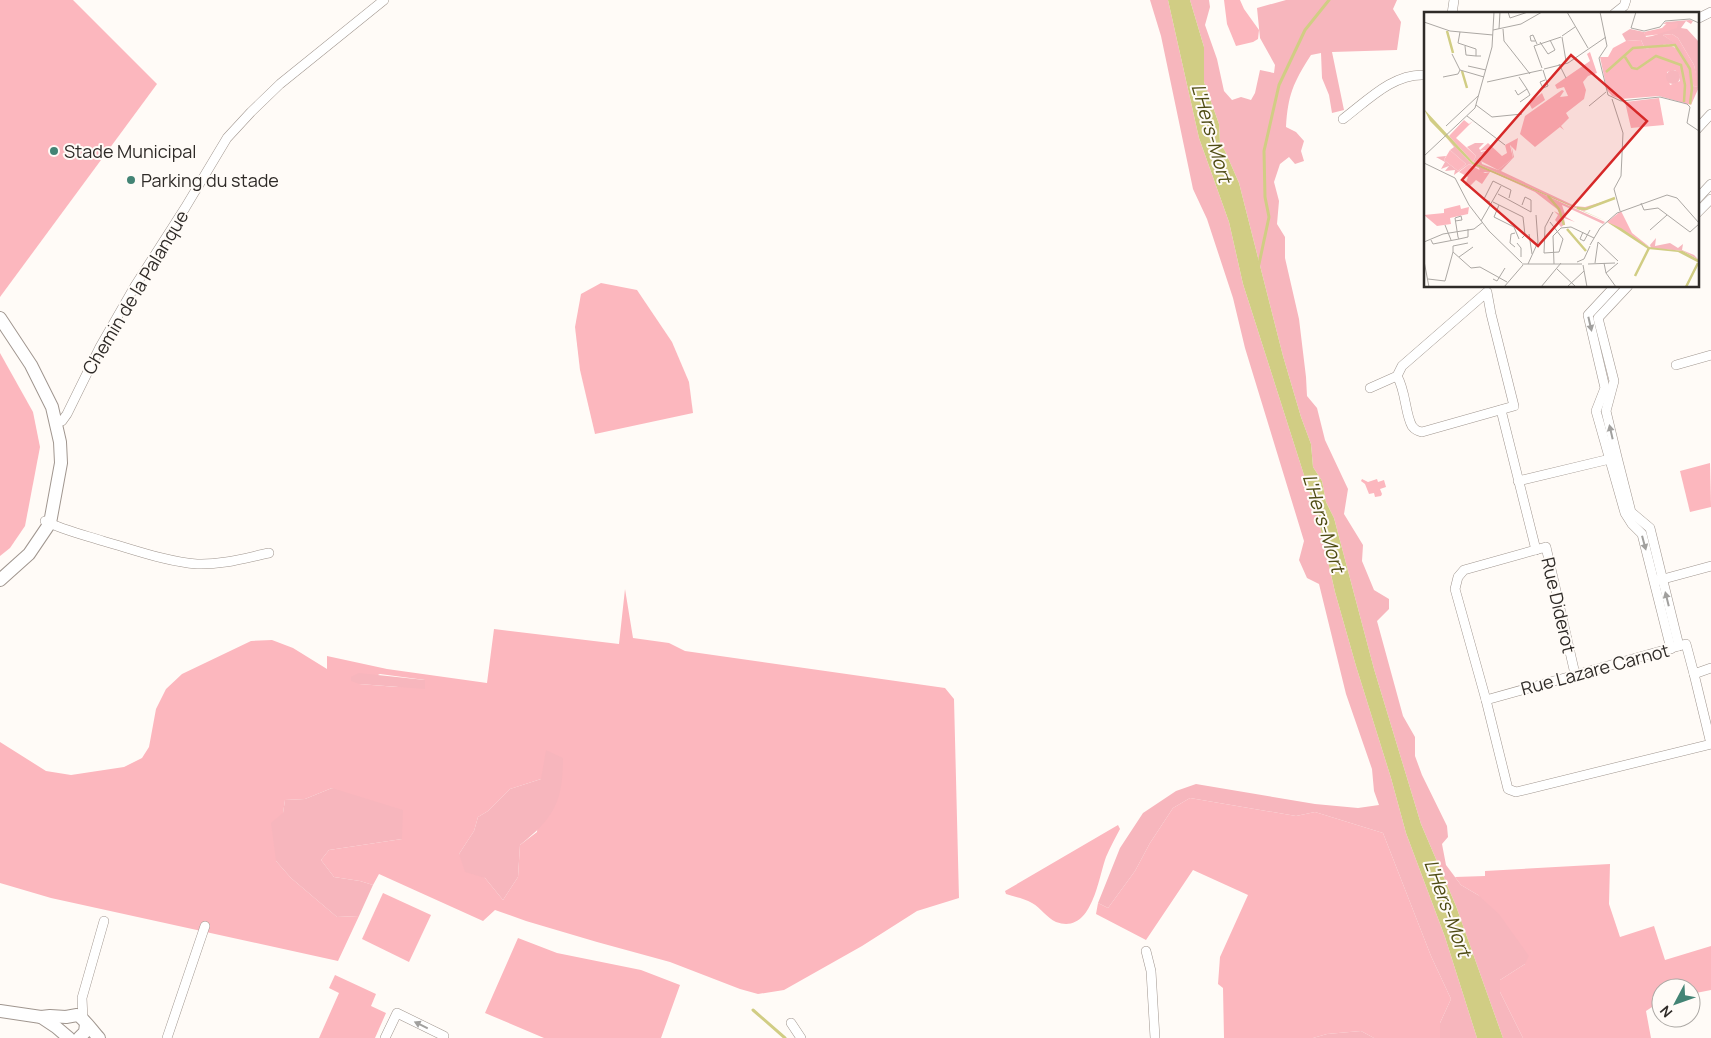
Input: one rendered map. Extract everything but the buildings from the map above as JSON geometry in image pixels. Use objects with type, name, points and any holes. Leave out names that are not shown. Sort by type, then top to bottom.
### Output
[{"type":"street","name":"Chemin de la Palanque","points":[[62,421],[100,347],[135,286],[227,138],[280,84],[384,0]]},
{"type":"street","points":[[1616,12],[1624,6],[1626,0]]},
{"type":"street","points":[[1698,18],[1711,12]]},
{"type":"street","points":[[1343,119],[1387,86],[1402,78],[1424,75]]},
{"type":"street","points":[[1698,128],[1711,114]]},
{"type":"street","points":[[1698,198],[1711,184]]},
{"type":"street","points":[[1698,212],[1711,198]]},
{"type":"street","points":[[1613,288],[1588,316],[1605,388],[1596,411],[1631,512],[1650,528],[1658,580],[1675,648]]},
{"type":"street","points":[[1613,458],[1606,411],[1614,381],[1598,318],[1626,288]]},
{"type":"street","points":[[1370,388],[1397,376],[1402,366],[1487,292],[1514,406],[1422,432],[1416,430],[1411,425],[1402,384],[1397,376]]},
{"type":"street","points":[[0,318],[31,365],[46,394],[52,407],[60,442],[47,522],[17,564],[0,580]]},
{"type":"street","points":[[1676,365],[1711,355]]},
{"type":"street","points":[[1501,410],[1536,550],[1464,570],[1458,577],[1455,589],[1486,700],[1508,789],[1516,792],[1711,744],[1694,674],[1711,668]]},
{"type":"street","points":[[1518,481],[1613,458]]},
{"type":"street","points":[[47,522],[130,549],[195,564],[225,563],[269,553]]},
{"type":"street","name":"Rue Diderot","points":[[1536,550],[1546,547],[1575,674]]},
{"type":"street","points":[[1658,580],[1711,566]]},
{"type":"street","name":"Rue Lazare Carnot","points":[[1486,700],[1686,644],[1694,674]]},
{"type":"street","points":[[80,1038],[85,1032],[82,998],[104,920]]},
{"type":"street","points":[[167,1038],[205,926]]},
{"type":"street","points":[[1146,950],[1151,972],[1155,1038]]},
{"type":"street","points":[[64,1035],[61,1025],[82,998]]},
{"type":"street","points":[[0,1011],[41,1018],[77,1015],[99,1038]]},
{"type":"street","points":[[385,1038],[397,1014],[444,1036],[443,1038]]},
{"type":"street","points":[[41,1018],[64,1035]]},
{"type":"street","points":[[791,1024],[801,1038]]},
{"type":"shaded area","name":"Stade Municipal","points":[[0,0],[73,0],[157,84],[0,297]]},
{"type":"shaded area","points":[[1150,0],[1168,0],[1199,138],[1229,222],[1243,284],[1319,522],[1335,592],[1356,666],[1406,833],[1445,937],[1477,1038],[1440,1038],[1440,1023],[1451,999],[1431,956],[1383,833],[1315,812],[1296,816],[1190,798],[1173,808],[1150,843],[1135,871],[1108,908],[1098,903],[1120,848],[1143,813],[1176,791],[1196,784],[1315,804],[1358,808],[1379,805],[1374,791],[1372,769],[1346,694],[1319,584],[1307,578],[1299,560],[1304,541],[1245,348],[1233,298],[1207,219],[1193,189],[1161,36]]},
{"type":"shaded area","points":[[1190,0],[1209,0],[1210,7],[1205,25],[1217,59],[1224,91],[1232,100],[1241,97],[1251,100],[1255,93],[1260,70],[1274,73],[1275,65],[1260,38],[1257,8],[1286,0],[1397,0],[1393,9],[1401,22],[1397,50],[1332,52],[1344,110],[1332,113],[1329,95],[1322,78],[1321,53],[1311,55],[1300,74],[1292,90],[1286,127],[1296,132],[1304,141],[1301,151],[1304,161],[1295,164],[1289,157],[1280,164],[1274,182],[1279,201],[1277,224],[1285,237],[1285,258],[1299,319],[1307,396],[1317,408],[1325,440],[1348,489],[1344,514],[1363,545],[1362,561],[1374,590],[1389,599],[1389,609],[1377,621],[1403,716],[1415,737],[1415,756],[1422,775],[1447,826],[1448,837],[1442,844],[1446,865],[1461,885],[1478,895],[1499,914],[1529,956],[1525,964],[1500,980],[1500,992],[1523,1038],[1503,1038],[1456,906],[1421,824],[1374,669],[1334,518],[1326,502],[1322,481],[1313,467],[1311,444],[1283,356],[1239,183],[1220,143],[1219,124],[1204,82],[1204,47]]},
{"type":"shaded area","points":[[1224,0],[1240,0],[1259,30],[1258,39],[1236,46],[1227,24]]},
{"type":"shaded area","points":[[601,283],[637,290],[672,342],[689,382],[693,413],[595,434],[580,370],[575,327],[581,294]]},
{"type":"shaded area","points":[[0,353],[33,412],[40,447],[25,526],[10,548],[0,556]]},
{"type":"shaded area","points":[[1710,463],[1711,507],[1690,512],[1680,471]]},
{"type":"shaded area","points":[[1362,479],[1368,482],[1377,479],[1378,482],[1384,480],[1386,487],[1380,489],[1381,496],[1375,497],[1374,493],[1369,494],[1365,484],[1361,481]]},
{"type":"shaded area","points":[[625,589],[633,638],[669,643],[685,651],[945,688],[954,699],[959,898],[917,911],[862,946],[784,990],[758,994],[670,962],[526,921],[495,910],[483,921],[379,874],[373,885],[334,877],[321,860],[329,850],[402,839],[332,788],[305,799],[285,800],[276,861],[291,878],[337,917],[359,916],[338,961],[51,898],[0,883],[0,742],[46,771],[71,775],[124,767],[142,758],[149,747],[156,709],[166,689],[182,674],[251,641],[272,640],[293,648],[327,669],[327,656],[387,669],[487,683],[494,629],[619,644]],"holes":[[[380,674],[425,680],[397,687],[359,684]],[[541,779],[537,832],[520,845],[518,877],[503,900],[485,878],[459,854],[474,831],[478,817],[488,811],[510,789]]]},
{"type":"shaded area","points":[[359,673],[425,680],[425,689],[359,684],[351,681],[351,677]]},
{"type":"shaded area","points":[[546,750],[563,758],[563,773],[558,798],[549,817],[520,845],[518,877],[503,900],[485,878],[465,872],[459,854],[474,831],[478,817],[488,811],[510,789],[541,779]]},
{"type":"shaded area","points":[[332,788],[403,810],[402,839],[329,850],[321,860],[334,877],[373,885],[359,916],[337,917],[291,878],[276,861],[271,823],[283,813],[285,800],[305,799]]},
{"type":"shaded area","points":[[1190,798],[1296,816],[1315,812],[1383,833],[1431,956],[1451,999],[1440,1023],[1440,1038],[1374,1038],[1361,1031],[1327,1034],[1313,1038],[1224,1038],[1223,988],[1218,984],[1220,957],[1248,895],[1193,870],[1146,940],[1096,914],[1098,903],[1108,908],[1135,871],[1150,843],[1173,808]]},
{"type":"shaded area","points":[[1118,825],[1120,829],[1106,857],[1092,903],[1086,913],[1078,920],[1068,924],[1056,922],[1032,903],[1006,894],[1005,891]]},
{"type":"shaded area","points":[[1610,864],[1609,904],[1620,937],[1654,926],[1665,960],[1711,946],[1711,990],[1701,992],[1701,978],[1651,978],[1651,1008],[1646,1011],[1651,1038],[1523,1038],[1500,992],[1500,980],[1525,964],[1478,895],[1461,885],[1455,877],[1485,876],[1485,871]]},
{"type":"shaded area","points":[[383,893],[431,915],[409,962],[362,939]]},
{"type":"shaded area","points":[[518,938],[557,953],[641,970],[680,985],[661,1038],[544,1038],[485,1013]]},
{"type":"shaded area","points":[[335,975],[376,994],[371,1006],[386,1013],[375,1038],[319,1038],[339,993],[329,988]]},
{"type":"shaded area","points":[[1361,1031],[1374,1038],[1313,1038],[1327,1034]]},
{"type":"water","name":"L'Hers-Mort","points":[[1168,0],[1190,0],[1204,47],[1204,82],[1219,124],[1220,143],[1239,183],[1283,356],[1311,444],[1313,467],[1322,481],[1326,502],[1334,518],[1374,669],[1421,824],[1456,906],[1503,1038],[1477,1038],[1445,937],[1406,833],[1335,592],[1319,522],[1243,284],[1229,222],[1199,138]]},
{"type":"waterway","points":[[1259,264],[1269,217],[1265,197],[1264,151],[1279,85],[1305,30],[1329,0]]},
{"type":"waterway","points":[[753,1010],[785,1038]]},
{"type":"place","name":"Stade Municipal","points":[[54,151]]},
{"type":"place","name":"Parking du stade","points":[[131,180]]}]
